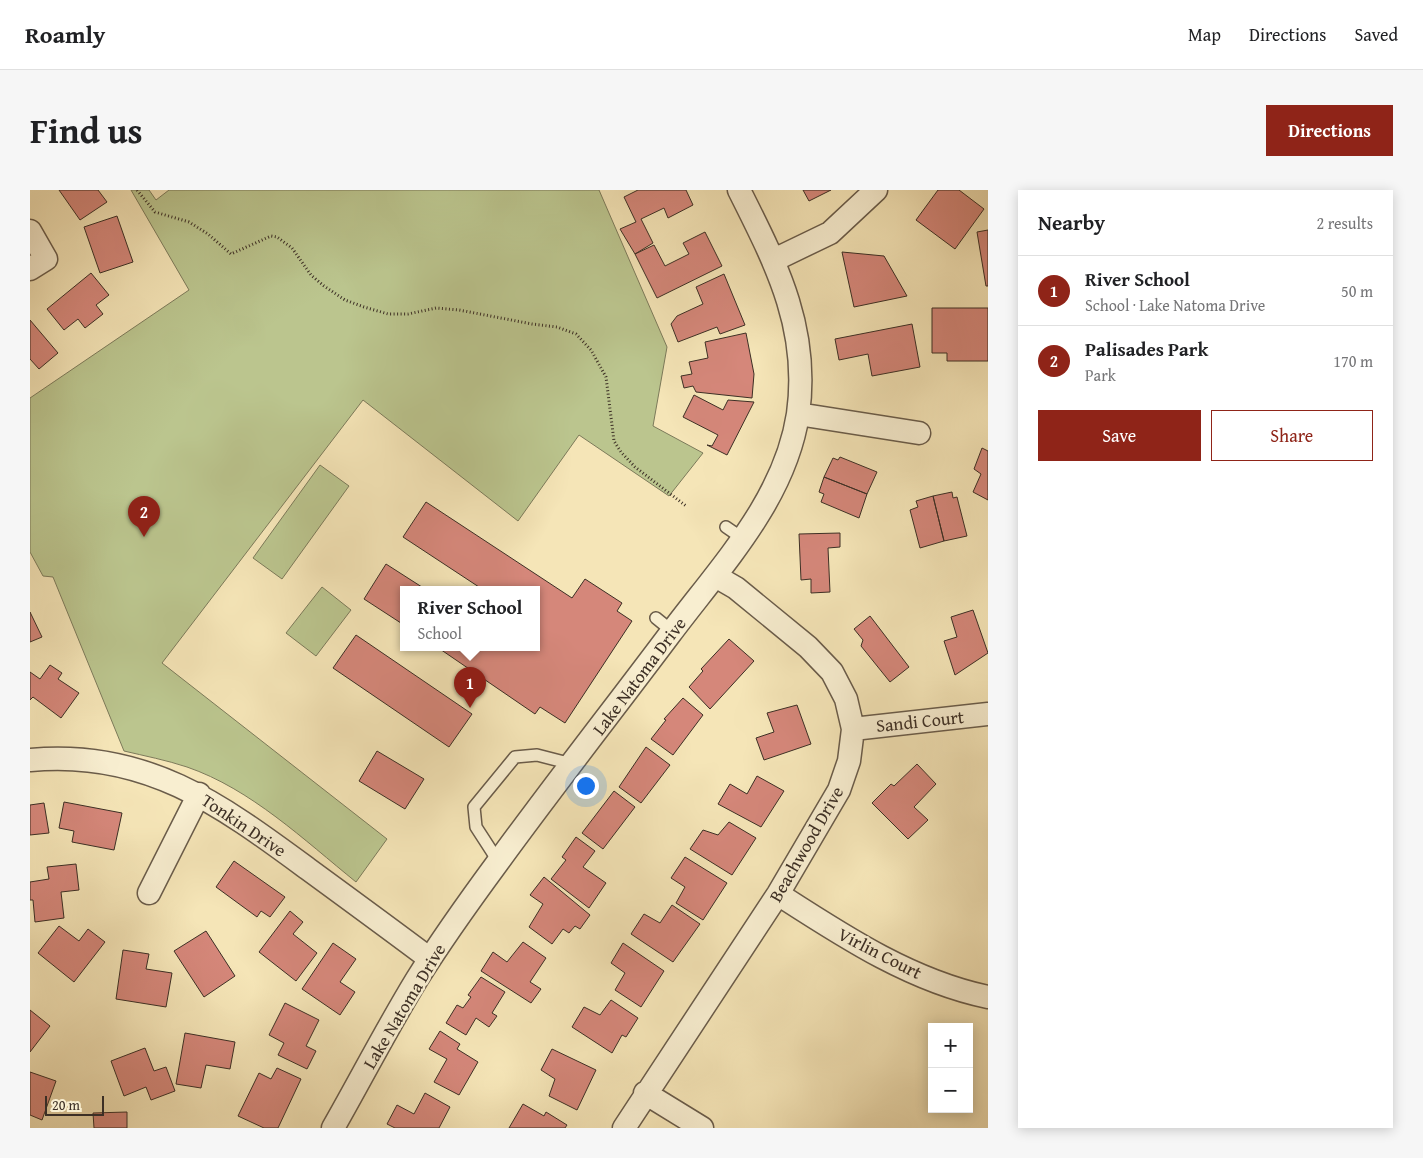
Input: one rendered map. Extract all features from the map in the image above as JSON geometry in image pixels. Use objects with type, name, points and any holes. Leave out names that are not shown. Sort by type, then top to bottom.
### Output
[{"type":"street","name":"Lake Natoma Drive","points":[[334,1128],[430,959],[498,862],[572,764],[664,624],[717,577],[734,532],[780,477],[791,446],[798,414],[800,355],[792,311],[774,260],[739,190]]},
{"type":"street","points":[[774,260],[830,233],[876,190]]},
{"type":"street","points":[[30,231],[46,259],[30,269]]},
{"type":"street","points":[[798,414],[919,433]]},
{"type":"street","name":"Beachwood Drive","points":[[624,1128],[645,1093],[778,894],[840,790],[849,761],[853,729],[846,699],[832,672],[808,647],[736,588],[717,577]]},
{"type":"street","name":"Sandi Court","points":[[853,729],[988,714]]},
{"type":"street","name":"Tonkin Drive","points":[[30,760],[45,758],[99,761],[159,776],[199,794],[238,818],[430,959]]},
{"type":"street","points":[[149,893],[199,794]]},
{"type":"street","name":"Virlin Court","points":[[778,894],[856,943],[931,980],[988,997]]},
{"type":"street","points":[[645,1093],[702,1128]]},
{"type":"lane","points":[[498,862],[476,827],[474,807],[515,757],[537,755],[572,764]]},
{"type":"path","points":[[137,190],[155,212],[189,222],[208,234],[231,254],[271,236],[278,236],[292,248],[311,275],[324,286],[345,300],[364,307],[388,314],[408,314],[436,308],[459,310],[557,327],[576,334],[591,350],[606,377],[614,441],[620,452],[640,472],[686,506]]},
{"type":"green space","points":[[131,190],[149,190],[156,200],[169,190],[599,190],[667,347],[653,426],[703,453],[669,496],[579,435],[518,521],[363,400],[162,663],[387,839],[356,882],[297,833],[233,788],[187,767],[124,751],[53,577],[43,576],[30,552],[30,398],[189,290]]},
{"type":"green space","points":[[320,465],[349,486],[282,579],[253,558]]},
{"type":"green space","points":[[322,587],[351,610],[316,656],[286,633]]},
{"type":"building","points":[[59,190],[98,190],[107,202],[80,220]]},
{"type":"building","points":[[638,190],[686,190],[693,205],[668,218],[664,208],[641,219],[653,243],[635,254],[620,229],[636,222],[624,197]]},
{"type":"building","points":[[803,190],[831,190],[809,201]]},
{"type":"building","points":[[938,190],[959,190],[984,209],[955,249],[916,220]]},
{"type":"building","points":[[117,216],[133,262],[100,273],[84,227]]},
{"type":"building","points":[[988,230],[988,286],[986,286],[977,232]]},
{"type":"building","points":[[705,232],[722,266],[657,298],[635,254],[654,245],[665,266],[689,254],[683,243]]},
{"type":"building","points":[[842,252],[884,256],[907,296],[854,307]]},
{"type":"building","points":[[91,273],[109,295],[96,305],[103,314],[85,328],[78,319],[64,330],[47,309]]},
{"type":"building","points":[[724,274],[745,325],[720,334],[717,327],[678,342],[671,324],[677,316],[703,304],[696,287]]},
{"type":"building","points":[[932,308],[988,308],[988,361],[947,361],[947,353],[932,353]]},
{"type":"building","points":[[30,320],[58,353],[39,369],[30,359]]},
{"type":"building","points":[[912,324],[920,367],[872,376],[868,354],[839,360],[835,339]]},
{"type":"building","points":[[746,333],[754,374],[752,398],[696,392],[693,386],[684,388],[681,376],[692,374],[689,362],[708,358],[705,342]]},
{"type":"building","points":[[694,395],[723,410],[728,400],[754,402],[727,455],[707,445],[712,446],[718,435],[683,417]]},
{"type":"building","points":[[982,448],[988,451],[988,500],[973,492],[981,474],[974,469]]},
{"type":"building","points":[[840,457],[877,472],[867,494],[824,477],[833,458],[838,460]]},
{"type":"building","points":[[824,477],[867,494],[859,518],[821,502],[824,494],[819,492]]},
{"type":"building","points":[[952,492],[953,498],[957,497],[967,536],[944,541],[933,496]]},
{"type":"building","points":[[933,496],[944,541],[920,548],[910,510],[918,507],[916,501]]},
{"type":"building","points":[[426,502],[572,598],[585,579],[622,603],[617,611],[632,621],[565,723],[540,707],[535,714],[443,651],[540,651],[540,586],[477,586],[403,537]]},
{"type":"building","points":[[840,533],[840,547],[828,548],[830,592],[811,593],[811,579],[801,580],[799,534]]},
{"type":"building","points":[[386,564],[420,586],[400,586],[400,622],[364,599]]},
{"type":"building","points":[[973,610],[988,653],[955,675],[944,641],[957,637],[951,617]]},
{"type":"building","points":[[30,612],[42,637],[30,642]]},
{"type":"building","points":[[870,616],[909,667],[890,682],[861,646],[863,640],[854,629]]},
{"type":"building","points":[[356,635],[472,714],[449,747],[333,668]]},
{"type":"building","points":[[729,639],[754,661],[710,709],[689,687],[703,671],[701,669]]},
{"type":"building","points":[[50,665],[62,673],[58,679],[79,693],[61,718],[33,697],[30,700],[30,672],[40,679]]},
{"type":"building","points":[[683,698],[703,715],[673,755],[651,739],[666,720],[664,719]]},
{"type":"building","points":[[797,705],[811,744],[764,760],[756,738],[774,732],[767,713]]},
{"type":"building","points":[[646,747],[670,765],[641,803],[619,787]]},
{"type":"building","points":[[377,751],[424,779],[405,809],[359,781]]},
{"type":"building","points":[[917,764],[936,784],[914,807],[928,820],[908,839],[872,803],[891,784],[894,786]]},
{"type":"building","points":[[757,776],[784,791],[761,827],[718,804],[730,784],[747,794]]},
{"type":"building","points":[[614,791],[635,807],[603,849],[582,833]]},
{"type":"building","points":[[64,802],[122,813],[114,850],[72,842],[74,831],[59,828]]},
{"type":"building","points":[[44,803],[49,833],[30,835],[30,805]]},
{"type":"building","points":[[729,822],[756,838],[732,875],[690,849],[703,830],[718,835]]},
{"type":"building","points":[[576,837],[595,851],[583,867],[606,883],[589,908],[551,879],[566,860],[562,857]]},
{"type":"building","points":[[685,857],[727,883],[703,920],[676,903],[685,887],[671,878]]},
{"type":"building","points":[[234,861],[285,897],[270,917],[261,911],[257,917],[216,887]]},
{"type":"building","points":[[76,864],[79,890],[61,892],[64,918],[35,922],[33,900],[30,900],[30,882],[49,879],[47,867]]},
{"type":"building","points":[[544,877],[590,915],[580,929],[575,926],[569,933],[563,929],[552,944],[529,927],[543,904],[530,895]]},
{"type":"building","points":[[672,905],[700,924],[673,962],[631,934],[644,914],[660,923]]},
{"type":"building","points":[[290,911],[303,922],[293,934],[317,953],[296,981],[259,952]]},
{"type":"building","points":[[59,926],[79,941],[88,929],[105,942],[74,982],[38,953]]},
{"type":"building","points":[[206,931],[235,976],[204,997],[174,951]]},
{"type":"building","points":[[523,942],[546,958],[530,982],[541,989],[531,1003],[481,971],[493,952],[507,962]]},
{"type":"building","points":[[333,943],[356,959],[340,982],[355,992],[340,1015],[302,989]]},
{"type":"building","points":[[623,943],[664,971],[641,1007],[615,990],[625,973],[611,963]]},
{"type":"building","points":[[123,950],[149,954],[146,969],[172,973],[166,1007],[116,999]]},
{"type":"building","points":[[481,977],[505,992],[492,1013],[497,1016],[489,1027],[476,1018],[466,1035],[446,1023],[457,1005],[463,1008],[471,997],[468,995]]},
{"type":"building","points":[[611,1000],[638,1018],[626,1037],[622,1035],[612,1053],[572,1027],[584,1007],[600,1015]]},
{"type":"building","points":[[285,1003],[319,1020],[306,1046],[316,1051],[307,1069],[278,1055],[284,1043],[269,1035]]},
{"type":"building","points":[[30,1010],[50,1026],[30,1052]]},
{"type":"building","points":[[440,1031],[460,1044],[457,1049],[478,1062],[459,1095],[434,1082],[447,1059],[429,1049]]},
{"type":"building","points":[[185,1033],[235,1042],[230,1069],[206,1065],[201,1088],[176,1084]]},
{"type":"building","points":[[145,1048],[154,1071],[166,1067],[175,1091],[151,1100],[146,1087],[124,1096],[111,1061]]},
{"type":"building","points":[[552,1049],[596,1070],[577,1110],[549,1096],[555,1079],[541,1070]]},
{"type":"building","points":[[277,1068],[301,1079],[278,1128],[264,1128],[238,1116],[259,1073],[271,1079]]},
{"type":"building","points":[[30,1072],[56,1081],[42,1120],[30,1115]]},
{"type":"building","points":[[425,1093],[450,1107],[439,1128],[395,1128],[387,1124],[397,1105],[414,1114]]},
{"type":"building","points":[[523,1104],[544,1116],[546,1112],[567,1125],[565,1128],[509,1128]]},
{"type":"building","points":[[127,1112],[127,1128],[94,1128],[93,1113]]},
{"type":"place","name":"Palisades Park","points":[[144,537]]},
{"type":"place","name":"River School","points":[[470,708]]}]
